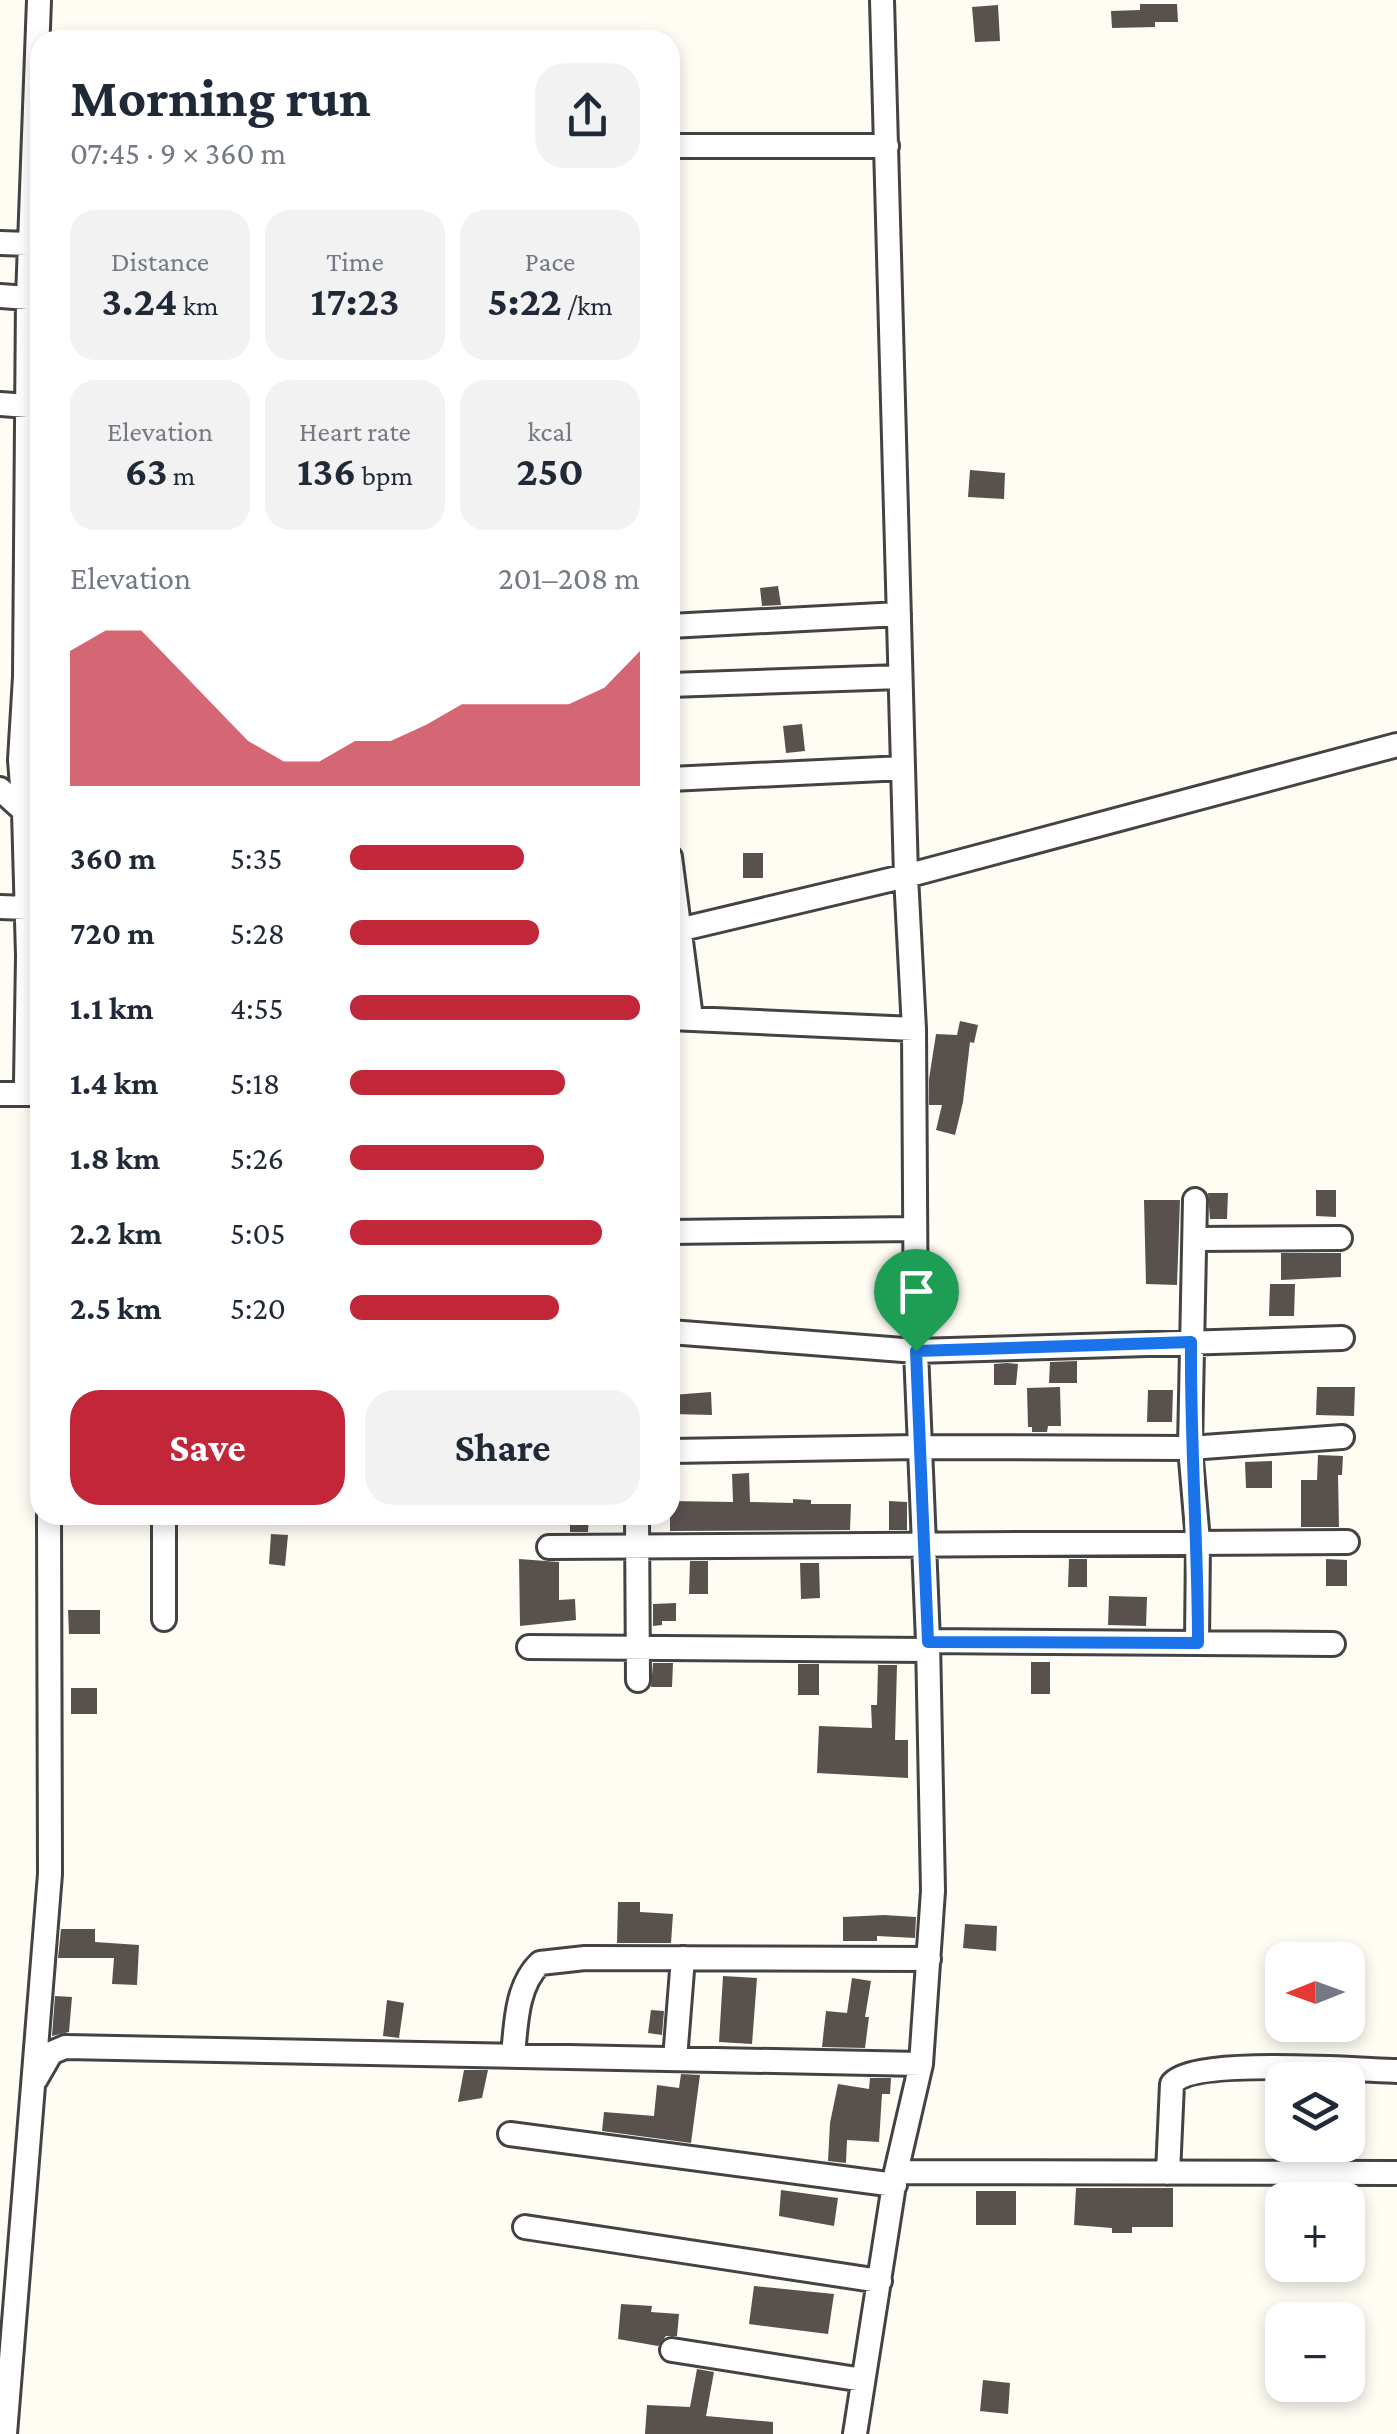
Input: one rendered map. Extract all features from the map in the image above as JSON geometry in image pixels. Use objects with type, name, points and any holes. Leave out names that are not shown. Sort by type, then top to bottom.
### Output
[{"type":"street","points":[[38,30],[39,0]]},
{"type":"street","points":[[855,2434],[896,2178],[922,2064],[933,1891],[916,1351],[914,1029],[906,876],[882,0]]},
{"type":"street","points":[[680,146],[887,146]]},
{"type":"street","points":[[30,220],[20,760],[27,908],[26,1083],[30,1087]]},
{"type":"street","points":[[0,243],[29,244]]},
{"type":"street","points":[[0,296],[28,298]]},
{"type":"street","points":[[0,404],[28,406]]},
{"type":"street","points":[[680,625],[899,614]]},
{"type":"street","points":[[680,685],[900,677]]},
{"type":"street","points":[[680,930],[906,876],[1397,745]]},
{"type":"street","points":[[680,779],[903,768]]},
{"type":"street","points":[[0,789],[24,811]]},
{"type":"street","points":[[0,907],[27,908]]},
{"type":"street","points":[[680,1018],[914,1029]]},
{"type":"street","points":[[0,1094],[30,1094]]},
{"type":"street","points":[[1195,1200],[1190,1448],[1198,1541],[1198,1643]]},
{"type":"street","points":[[680,1232],[915,1229]]},
{"type":"street","points":[[1194,1239],[1340,1238]]},
{"type":"street","points":[[680,1333],[916,1351],[1342,1338]]},
{"type":"street","points":[[680,1451],[1190,1448],[1342,1437]]},
{"type":"street","points":[[5,2434],[50,1874],[49,1525]]},
{"type":"street","points":[[164,1525],[164,1619]]},
{"type":"street","points":[[637,1525],[638,1680]]},
{"type":"street","points":[[548,1547],[1347,1542]]},
{"type":"street","points":[[530,1648],[1334,1644]]},
{"type":"street","points":[[513,2056],[517,2014],[526,1982],[540,1963],[586,1958],[930,1959]]},
{"type":"street","points":[[676,2059],[683,1958]]},
{"type":"street","points":[[34,2082],[51,2053],[65,2048],[922,2064]]},
{"type":"street","points":[[1168,2174],[1172,2084],[1180,2075],[1219,2068],[1397,2070]]},
{"type":"street","points":[[510,2134],[896,2178],[1397,2173]]},
{"type":"street","points":[[525,2226],[880,2280]]},
{"type":"street","points":[[672,2350],[863,2380]]},
{"type":"building","points":[[1140,4],[1177,4],[1178,22],[1112,28],[1111,11],[1140,10]]},
{"type":"building","points":[[998,5],[1000,41],[975,42],[972,7]]},
{"type":"building","points":[[970,470],[1005,473],[1004,499],[968,497]]},
{"type":"building","points":[[778,586],[781,605],[762,606],[760,588]]},
{"type":"building","points":[[802,724],[805,751],[786,753],[783,726]]},
{"type":"building","points":[[743,853],[763,853],[763,878],[743,878]]},
{"type":"building","points":[[960,1021],[978,1025],[974,1043],[970,1042],[955,1135],[936,1130],[942,1105],[929,1105],[929,1079],[936,1034],[957,1035]]},
{"type":"building","points":[[1316,1190],[1336,1190],[1336,1217],[1316,1216]]},
{"type":"building","points":[[1208,1193],[1228,1193],[1227,1219],[1210,1219]]},
{"type":"building","points":[[1144,1200],[1180,1200],[1177,1285],[1146,1284]]},
{"type":"building","points":[[1281,1253],[1341,1253],[1341,1277],[1281,1280]]},
{"type":"building","points":[[1270,1284],[1295,1284],[1294,1316],[1269,1316]]},
{"type":"building","points":[[1077,1361],[1077,1383],[1049,1383],[1050,1362]]},
{"type":"building","points":[[994,1364],[1018,1364],[1016,1385],[994,1385]]},
{"type":"building","points":[[1060,1387],[1061,1426],[1048,1426],[1047,1432],[1032,1432],[1032,1427],[1028,1427],[1027,1388]]},
{"type":"building","points":[[1317,1387],[1355,1387],[1354,1416],[1316,1415]]},
{"type":"building","points":[[1148,1390],[1173,1390],[1172,1422],[1147,1422]]},
{"type":"building","points":[[711,1392],[712,1415],[680,1414],[680,1394]]},
{"type":"building","points":[[1318,1455],[1343,1456],[1342,1475],[1338,1475],[1339,1527],[1301,1527],[1301,1480],[1317,1480]]},
{"type":"building","points":[[1272,1461],[1272,1488],[1246,1488],[1245,1462]]},
{"type":"building","points":[[749,1473],[750,1502],[793,1503],[793,1499],[811,1500],[811,1504],[851,1504],[850,1530],[670,1531],[670,1525],[680,1525],[680,1501],[733,1502],[732,1474]]},
{"type":"building","points":[[889,1501],[907,1502],[907,1530],[889,1530]]},
{"type":"building","points":[[570,1525],[588,1525],[588,1532],[570,1532]]},
{"type":"building","points":[[271,1534],[288,1535],[285,1566],[269,1564]]},
{"type":"building","points":[[519,1559],[559,1562],[559,1600],[575,1599],[576,1620],[520,1626]]},
{"type":"building","points":[[1069,1559],[1087,1559],[1087,1587],[1068,1587]]},
{"type":"building","points":[[1326,1559],[1347,1560],[1347,1586],[1326,1586]]},
{"type":"building","points":[[690,1561],[708,1561],[708,1594],[689,1594]]},
{"type":"building","points":[[800,1563],[819,1563],[820,1598],[801,1599]]},
{"type":"building","points":[[1109,1596],[1147,1597],[1146,1626],[1108,1625]]},
{"type":"building","points":[[676,1603],[676,1621],[653,1626],[653,1604]]},
{"type":"building","points":[[68,1610],[100,1610],[100,1634],[69,1634]]},
{"type":"building","points":[[1031,1662],[1050,1662],[1050,1694],[1031,1694]]},
{"type":"building","points":[[653,1663],[673,1663],[672,1687],[651,1687]]},
{"type":"building","points":[[798,1664],[819,1664],[819,1695],[798,1695]]},
{"type":"building","points":[[878,1665],[897,1665],[895,1740],[908,1740],[908,1778],[817,1773],[819,1726],[872,1728],[871,1705],[877,1705]]},
{"type":"building","points":[[71,1688],[97,1688],[97,1714],[71,1714]]},
{"type":"building","points":[[618,1902],[640,1902],[640,1912],[673,1914],[671,1943],[617,1943]]},
{"type":"building","points":[[843,1917],[916,1917],[915,1938],[877,1936],[877,1941],[843,1941]]},
{"type":"building","points":[[965,1924],[997,1926],[996,1951],[963,1948]]},
{"type":"building","points":[[61,1929],[95,1929],[95,1942],[139,1945],[137,1985],[112,1984],[114,1958],[58,1958]]},
{"type":"building","points":[[723,1976],[757,1978],[752,2044],[719,2042]]},
{"type":"building","points":[[852,1978],[871,1981],[865,2048],[822,2047],[826,2011],[847,2013]]},
{"type":"building","points":[[55,1996],[72,1997],[69,2032],[52,2036]]},
{"type":"building","points":[[387,2000],[404,2003],[399,2038],[383,2036]]},
{"type":"building","points":[[651,2010],[664,2011],[662,2035],[648,2033]]},
{"type":"building","points":[[464,2070],[488,2070],[482,2098],[458,2102]]},
{"type":"building","points":[[681,2074],[700,2075],[691,2143],[602,2131],[604,2112],[654,2116],[657,2085],[679,2088]]},
{"type":"building","points":[[870,2078],[891,2078],[890,2094],[882,2094],[879,2142],[847,2140],[846,2163],[828,2161],[838,2084],[869,2089]]},
{"type":"building","points":[[1076,2188],[1173,2188],[1173,2227],[1132,2227],[1132,2233],[1112,2233],[1112,2228],[1074,2225]]},
{"type":"building","points":[[781,2190],[838,2198],[834,2226],[779,2216]]},
{"type":"building","points":[[976,2191],[1016,2191],[1016,2225],[976,2225]]},
{"type":"building","points":[[754,2286],[834,2294],[828,2334],[749,2324]]},
{"type":"building","points":[[621,2304],[652,2306],[651,2312],[679,2314],[677,2336],[666,2336],[658,2346],[618,2339]]},
{"type":"building","points":[[697,2369],[714,2372],[706,2416],[773,2422],[773,2434],[645,2434],[647,2405],[690,2407]]},
{"type":"building","points":[[983,2380],[1010,2383],[1008,2414],[980,2411]]},
{"type":"route","points":[[1191,1342],[1190,1448],[1198,1541],[1198,1643],[928,1642],[916,1351],[1191,1342]]}]
